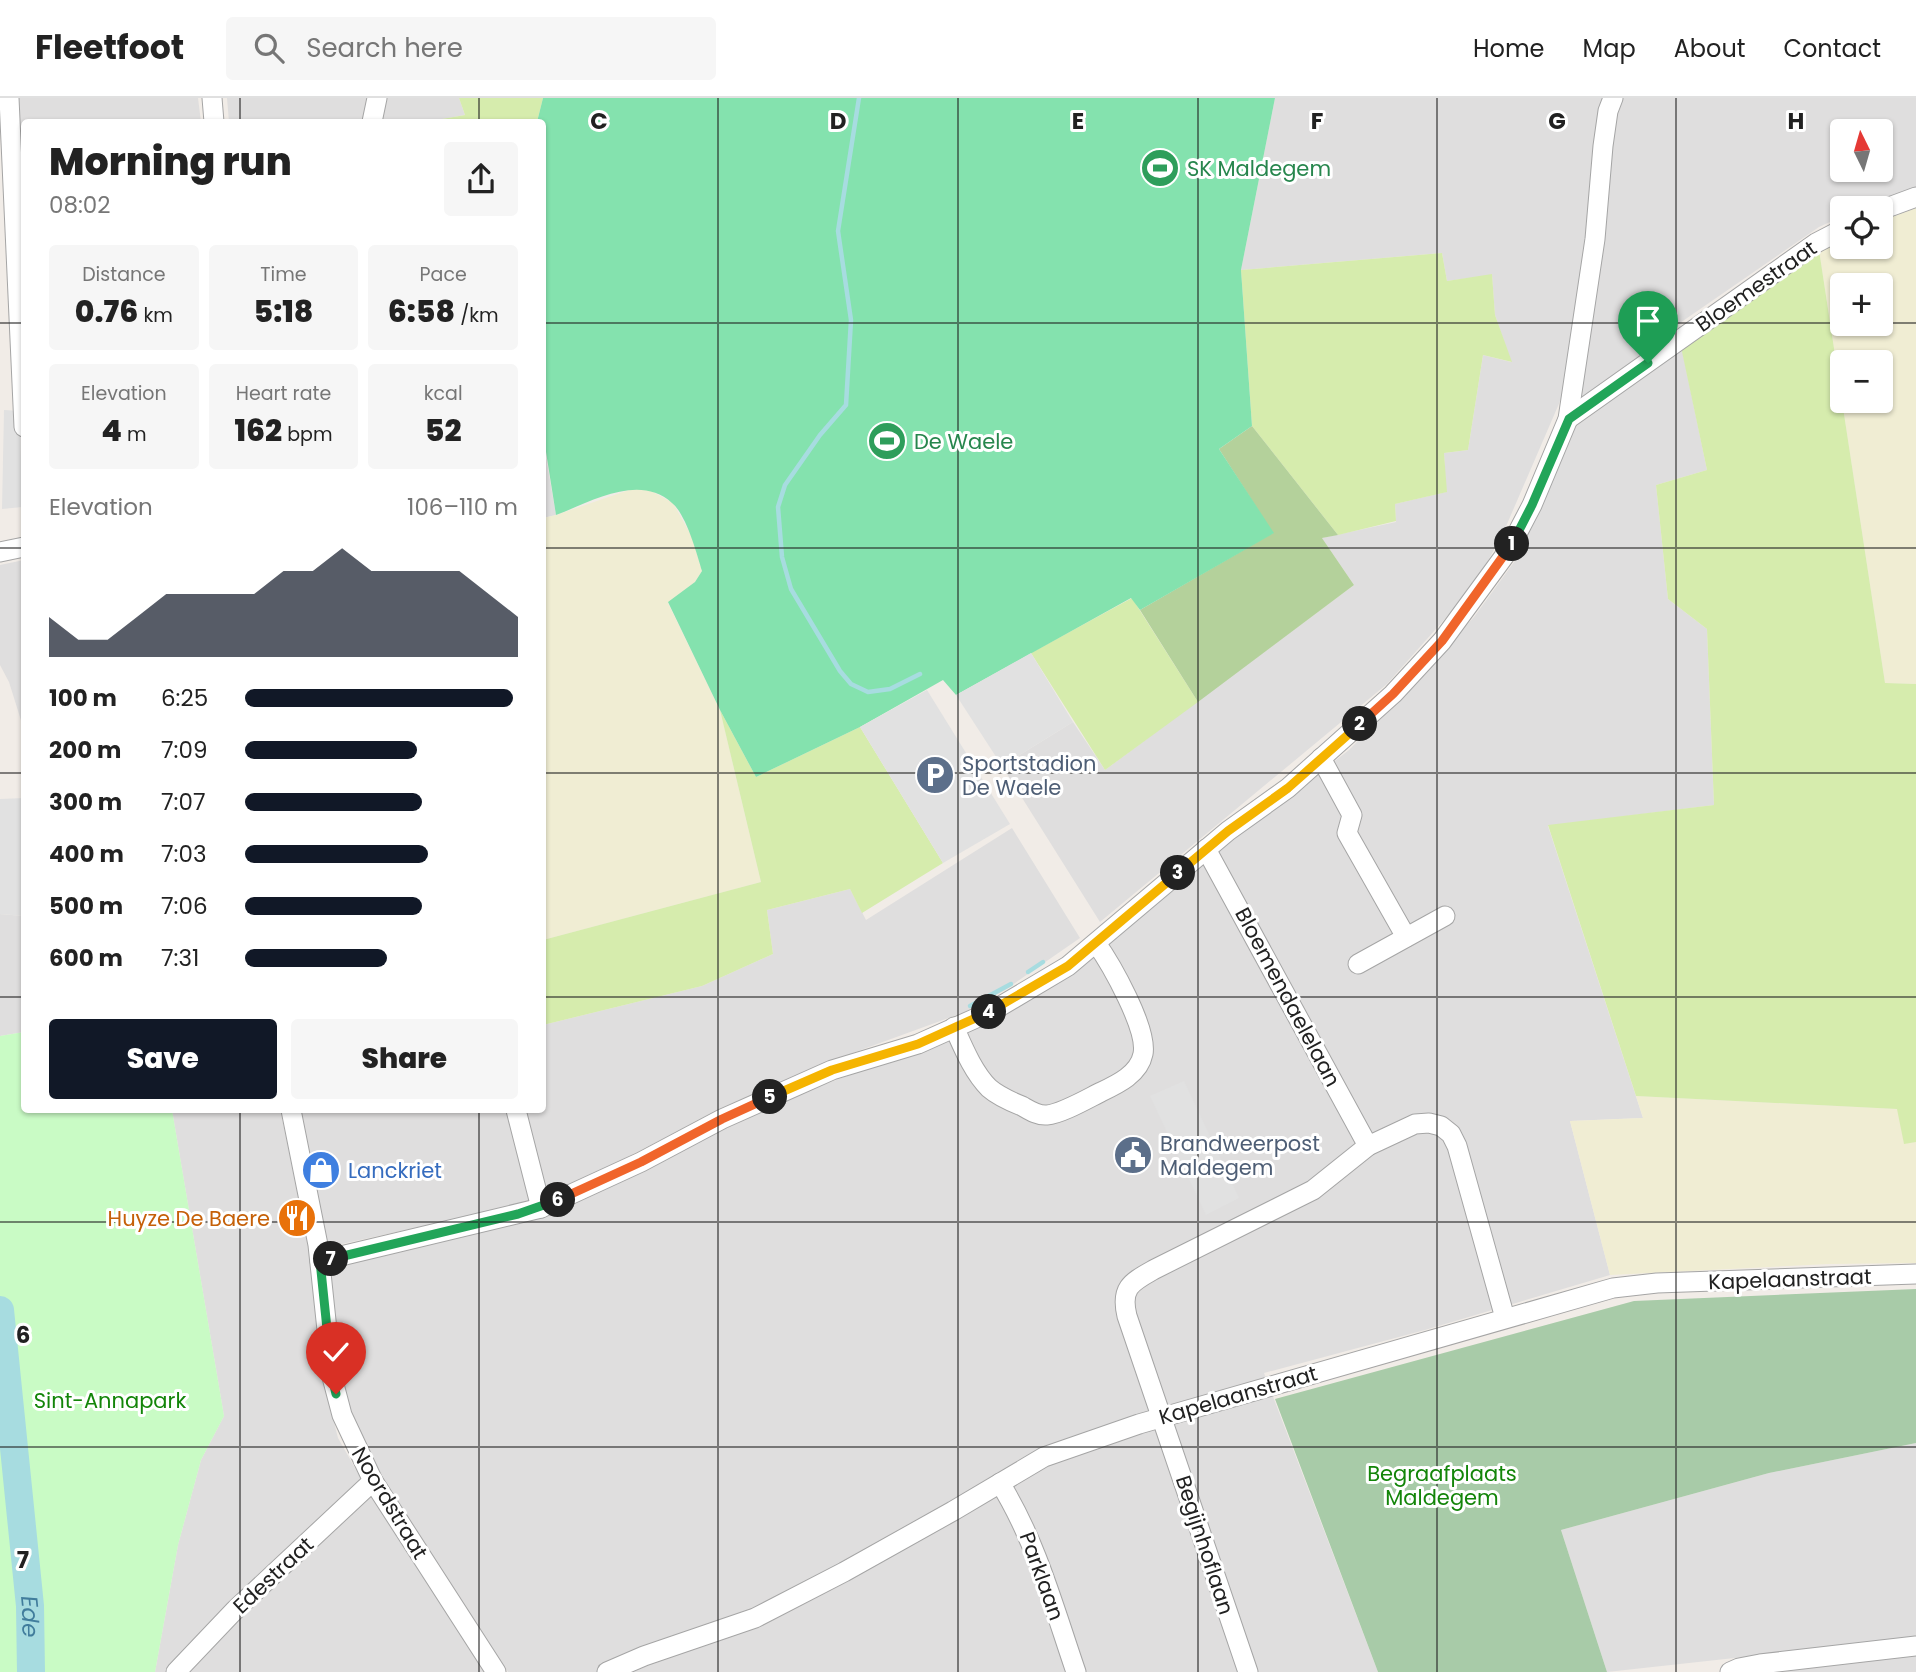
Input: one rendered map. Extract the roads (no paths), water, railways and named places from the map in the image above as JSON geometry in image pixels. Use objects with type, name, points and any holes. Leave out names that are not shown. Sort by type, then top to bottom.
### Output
[{"type":"street","points":[[9,98],[21,361]]},
{"type":"street","points":[[212,98],[214,119]]},
{"type":"street","points":[[373,119],[377,98]]},
{"type":"street","points":[[320,1261],[541,1208],[641,1162],[722,1119],[832,1070],[918,1044],[995,1010],[1068,966],[1206,849],[1288,788],[1393,694],[1442,641],[1508,551],[1532,505],[1569,419],[1595,239],[1603,146],[1608,111],[1613,98]]},
{"type":"street","points":[[1893,206],[1916,197]]},
{"type":"street","name":"Bloemestraat","points":[[1569,419],[1816,243],[1830,236]]},
{"type":"street","points":[[0,552],[21,548]]},
{"type":"street","points":[[1321,758],[1352,815],[1347,833],[1406,937]]},
{"type":"street","name":"Bloemendaelelaan","points":[[1206,849],[1368,1146]]},
{"type":"street","points":[[1358,964],[1446,916]]},
{"type":"street","points":[[954,1027],[967,1054],[989,1088],[1034,1112],[1046,1115],[1105,1091],[1139,1067],[1144,1043],[1110,962],[1096,943]]},
{"type":"street","name":"Noordstraat","points":[[292,1113],[320,1261],[334,1386],[349,1435],[373,1481],[496,1672]]},
{"type":"street","points":[[517,1113],[541,1208]]},
{"type":"street","points":[[1161,1418],[1127,1316],[1124,1304],[1126,1290],[1136,1279],[1312,1190],[1368,1146],[1415,1125],[1429,1123],[1441,1126],[1451,1134],[1457,1146],[1505,1318]]},
{"type":"street","name":"Kapelaanstraat","points":[[607,1672],[643,1656],[755,1618],[844,1572],[1044,1457],[1161,1418],[1613,1288],[1657,1283],[1916,1274]]},
{"type":"street","name":"Begijnhoflaan","points":[[1161,1418],[1248,1672]]},
{"type":"street","name":"Edestraat","points":[[176,1672],[234,1611],[373,1481]]},
{"type":"street","name":"Parklaan","points":[[1000,1483],[1017,1511],[1034,1550],[1076,1672]]},
{"type":"street","points":[[1730,1672],[1760,1664],[1916,1646]]},
{"type":"waterway","points":[[859,98],[838,231],[851,320],[846,405],[820,435],[785,485],[778,507],[782,557],[791,589],[840,671],[851,684],[868,692],[890,689],[920,674]]},
{"type":"waterway","points":[[1028,972],[1043,962]]},
{"type":"waterway","points":[[970,1006],[1011,984]]},
{"type":"waterway","name":"Ede","points":[[0,1310],[30,1606],[31,1672]]},
{"type":"place","name":"SK Maldegem","points":[[1160,168]]},
{"type":"place","name":"De Waele","points":[[887,441]]},
{"type":"place","name":"Sportstadion De Waele","points":[[935,775]]},
{"type":"place","name":"Brandweerpost Maldegem","points":[[1133,1155]]},
{"type":"place","name":"Lanckriet","points":[[321,1170]]},
{"type":"place","name":"Huyze De Baere","points":[[297,1218]]},
{"type":"park label","name":"Sint-Annapark","points":[[110,1400]]},
{"type":"park label","name":"Begraafplaats Maldegem","points":[[1442,1485]]}]
